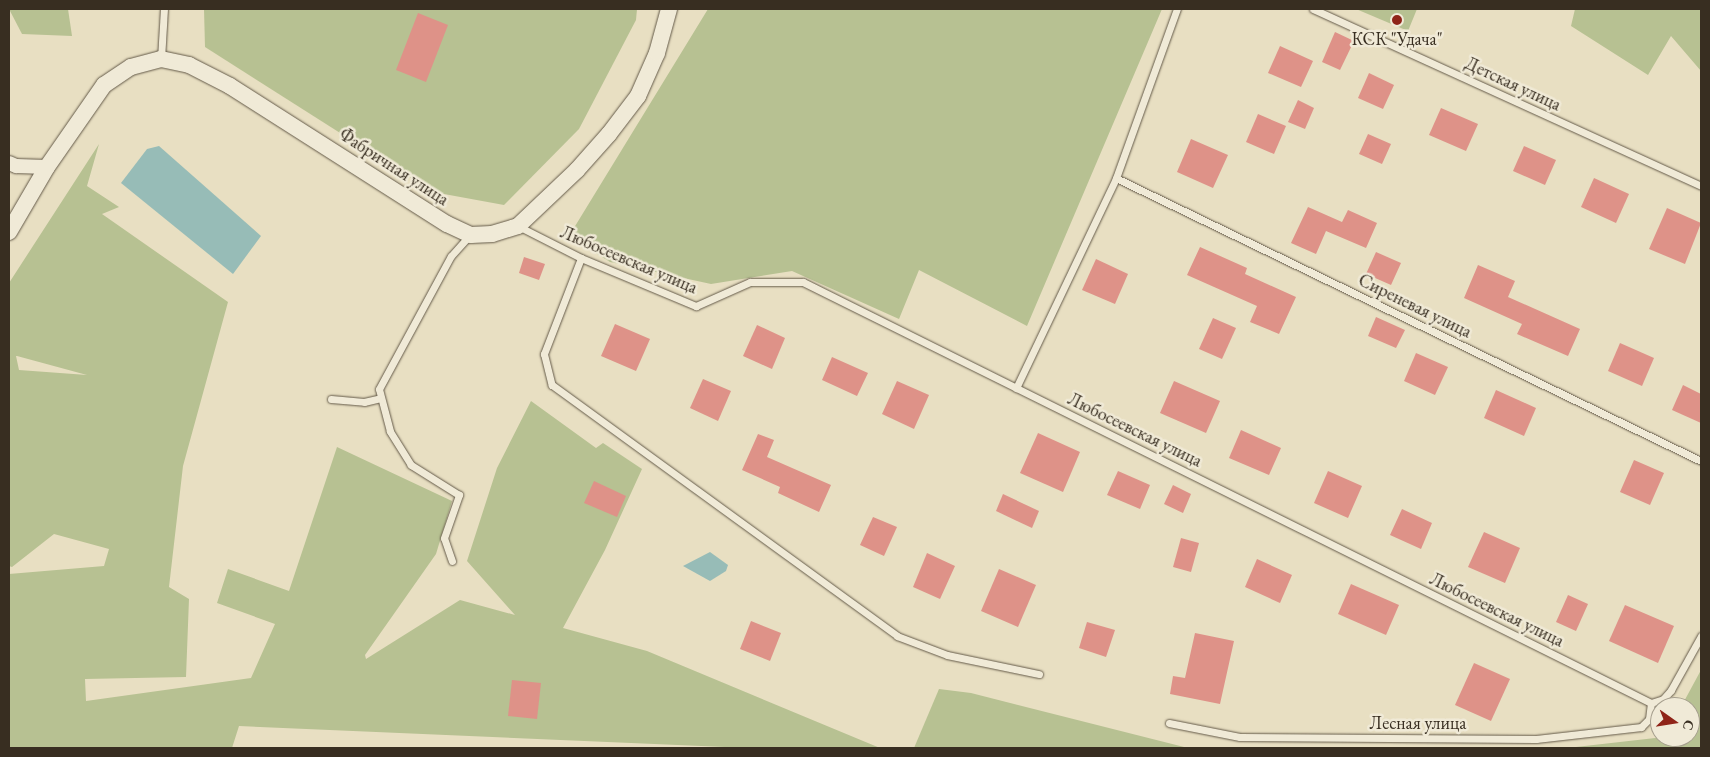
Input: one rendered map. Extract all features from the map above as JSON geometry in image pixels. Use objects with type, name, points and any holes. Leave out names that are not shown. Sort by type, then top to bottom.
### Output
[{"type":"street","name":"Фабричная улица","points":[[9,232],[47,167],[104,85],[131,66],[161,59],[189,65],[230,86],[447,224],[471,235],[492,234],[518,226],[577,170],[609,134],[638,96],[656,53],[669,9]]},
{"type":"street","points":[[9,163],[16,166],[47,167]]},
{"type":"lane","points":[[161,59],[164,9]]},
{"type":"lane","points":[[1016,388],[1116,178],[1177,9]]},
{"type":"lane","name":"Детская улица","points":[[1313,9],[1701,186]]},
{"type":"lane","name":"Сиреневая улица","points":[[1116,178],[1701,461]]},
{"type":"lane","name":"Любосеевская улица","points":[[518,226],[581,258],[696,306],[750,282],[803,282],[1650,704]]},
{"type":"lane","points":[[452,561],[444,538],[459,495],[411,465],[390,431],[379,389],[451,256],[471,235]]},
{"type":"lane","points":[[581,258],[544,354],[552,385],[897,636],[947,655],[1039,674]]},
{"type":"lane","points":[[331,399],[364,402],[381,398]]},
{"type":"lane","points":[[1665,697],[1671,690],[1701,636]]},
{"type":"lane","name":"Лесная улица","points":[[1169,723],[1240,737],[1536,739],[1641,726],[1649,719],[1650,712]]},
{"type":"green space","points":[[9,9],[68,9],[72,36],[22,34]]},
{"type":"green space","points":[[204,9],[637,9],[636,20],[579,129],[504,205],[433,192],[205,47]]},
{"type":"green space","points":[[708,9],[1162,9],[1027,326],[919,270],[899,319],[792,271],[711,284],[610,262],[569,236]]},
{"type":"green space","name":"КСК \"Удача\"","points":[[1356,9],[1417,9],[1408,31]]},
{"type":"green space","points":[[1575,9],[1701,9],[1701,71],[1671,36],[1648,75],[1571,26]]},
{"type":"green space","points":[[99,144],[87,186],[119,207],[102,214],[228,302],[183,466],[169,587],[189,599],[186,677],[85,679],[86,701],[251,678],[275,624],[217,603],[228,569],[289,591],[337,447],[452,501],[436,554],[365,655],[366,659],[460,600],[515,615],[467,561],[497,468],[531,401],[596,448],[603,443],[642,469],[605,550],[563,628],[647,651],[880,748],[748,748],[239,726],[232,748],[9,748],[9,574],[104,566],[109,549],[54,534],[12,567],[9,566],[9,283]],"holes":[[[16,356],[87,375],[19,370]]]},
{"type":"green space","points":[[1701,670],[1701,748],[1567,748],[1650,739],[1650,747],[1700,747],[1700,697],[1686,697]]},
{"type":"green space","points":[[939,689],[971,693],[1188,748],[914,748]]},
{"type":"water","points":[[159,146],[261,236],[233,274],[121,183],[147,149]]},
{"type":"water","points":[[710,552],[728,565],[726,571],[710,581],[683,566]]},
{"type":"building","points":[[418,13],[448,25],[426,82],[396,70]]},
{"type":"building","points":[[1335,32],[1354,41],[1340,70],[1322,62]]},
{"type":"building","points":[[1280,46],[1313,61],[1301,87],[1268,73]]},
{"type":"building","points":[[1369,73],[1394,85],[1383,109],[1358,98]]},
{"type":"building","points":[[1298,100],[1314,108],[1305,129],[1288,122]]},
{"type":"building","points":[[1441,108],[1478,124],[1466,151],[1429,135]]},
{"type":"building","points":[[1258,114],[1286,126],[1274,154],[1246,142]]},
{"type":"building","points":[[1368,134],[1391,144],[1382,164],[1359,154]]},
{"type":"building","points":[[1191,139],[1228,155],[1213,188],[1177,172]]},
{"type":"building","points":[[1524,146],[1556,160],[1545,185],[1513,171]]},
{"type":"building","points":[[1594,178],[1629,194],[1616,223],[1581,207]]},
{"type":"building","points":[[1308,207],[1342,222],[1348,210],[1377,223],[1366,248],[1326,231],[1316,254],[1291,243]]},
{"type":"building","points":[[1667,208],[1701,223],[1685,264],[1649,249]]},
{"type":"building","points":[[1200,247],[1247,268],[1245,274],[1296,297],[1279,334],[1250,322],[1257,306],[1187,275]]},
{"type":"building","points":[[1376,252],[1401,263],[1391,285],[1366,274]]},
{"type":"building","points":[[524,257],[545,264],[539,280],[519,273]]},
{"type":"building","points":[[1096,259],[1128,274],[1115,304],[1082,290]]},
{"type":"building","points":[[1478,265],[1515,281],[1508,297],[1580,329],[1568,356],[1517,334],[1522,324],[1464,298]]},
{"type":"building","points":[[1376,317],[1405,330],[1396,348],[1368,336]]},
{"type":"building","points":[[1213,318],[1236,328],[1222,359],[1199,349]]},
{"type":"building","points":[[615,324],[650,339],[636,371],[601,356]]},
{"type":"building","points":[[757,325],[785,338],[772,369],[743,356]]},
{"type":"building","points":[[1620,343],[1654,358],[1642,386],[1608,371]]},
{"type":"building","points":[[1416,353],[1448,367],[1435,395],[1404,381]]},
{"type":"building","points":[[832,357],[868,373],[857,396],[822,380]]},
{"type":"building","points":[[703,379],[731,391],[718,421],[690,408]]},
{"type":"building","points":[[897,381],[929,395],[914,429],[882,414]]},
{"type":"building","points":[[1174,381],[1220,401],[1206,433],[1160,413]]},
{"type":"building","points":[[1683,385],[1701,394],[1701,423],[1672,410]]},
{"type":"building","points":[[1496,390],[1536,408],[1524,436],[1484,418]]},
{"type":"building","points":[[1241,430],[1281,448],[1269,475],[1229,458]]},
{"type":"building","points":[[1038,433],[1080,452],[1063,492],[1020,473]]},
{"type":"building","points":[[758,434],[774,440],[767,457],[831,485],[819,512],[778,493],[780,487],[742,470]]},
{"type":"building","points":[[1634,460],[1664,473],[1650,505],[1620,492]]},
{"type":"building","points":[[1118,471],[1150,485],[1140,509],[1107,495]]},
{"type":"building","points":[[1328,471],[1362,486],[1348,518],[1314,503]]},
{"type":"building","points":[[594,481],[626,496],[617,517],[584,503]]},
{"type":"building","points":[[1173,485],[1191,494],[1183,513],[1164,504]]},
{"type":"building","points":[[1003,494],[1039,511],[1032,528],[996,511]]},
{"type":"building","points":[[1402,509],[1432,523],[1421,549],[1390,535]]},
{"type":"building","points":[[873,517],[897,527],[884,556],[860,545]]},
{"type":"building","points":[[1484,532],[1520,548],[1505,583],[1468,567]]},
{"type":"building","points":[[1181,538],[1199,543],[1191,572],[1173,567]]},
{"type":"building","points":[[927,553],[955,566],[940,599],[913,587]]},
{"type":"building","points":[[1257,559],[1292,575],[1280,603],[1245,587]]},
{"type":"building","points":[[999,569],[1036,585],[1018,627],[981,611]]},
{"type":"building","points":[[1351,584],[1399,605],[1386,635],[1338,614]]},
{"type":"building","points":[[1568,595],[1588,604],[1576,631],[1556,622]]},
{"type":"building","points":[[1625,605],[1674,626],[1658,663],[1609,641]]},
{"type":"building","points":[[751,621],[781,633],[770,661],[740,649]]},
{"type":"building","points":[[1087,622],[1115,630],[1106,657],[1079,648]]},
{"type":"building","points":[[1195,633],[1234,641],[1220,704],[1170,694],[1173,676],[1185,678]]},
{"type":"building","points":[[1474,663],[1510,679],[1491,721],[1455,705]]},
{"type":"building","points":[[512,680],[541,683],[537,719],[508,716]]},
{"type":"place","name":"КСК \"Удача\"","points":[[1397,20]]}]
